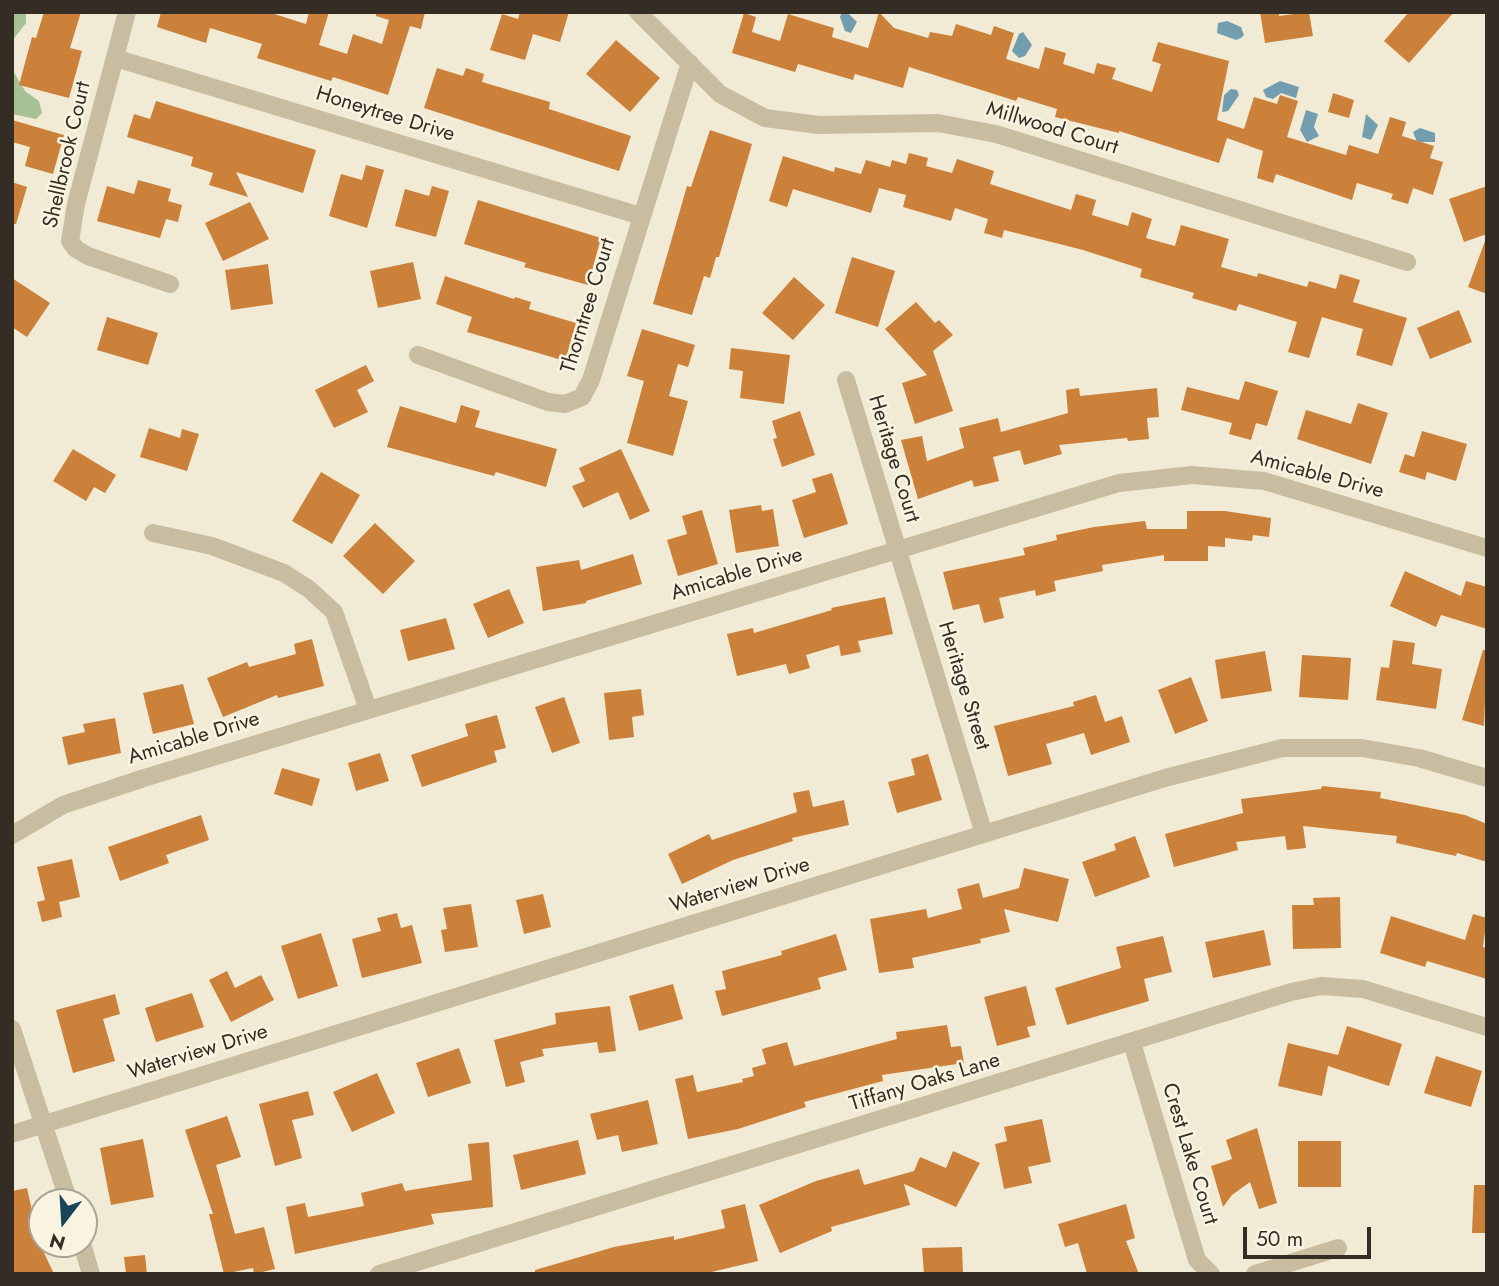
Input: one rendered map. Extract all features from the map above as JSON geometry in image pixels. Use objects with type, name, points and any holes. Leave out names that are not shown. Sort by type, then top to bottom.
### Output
[{"type":"street","name":"Shellbrook Court","points":[[127,12],[76,204],[70,241],[76,249],[88,256],[170,284]]},
{"type":"street","name":"Millwood Court","points":[[638,12],[720,94],[765,118],[833,125],[938,123],[996,134],[1407,262]]},
{"type":"street","name":"Honeytree Drive","points":[[115,58],[641,216]]},
{"type":"street","name":"Thorntree Court","points":[[418,355],[548,402],[565,404],[579,399],[591,380],[690,62]]},
{"type":"street","name":"Heritage Court","points":[[846,380],[898,551]]},
{"type":"street","name":"Amicable Drive","points":[[12,835],[63,805],[368,709],[898,551],[1119,482],[1192,475],[1264,481],[1487,548]]},
{"type":"street","points":[[153,533],[212,546],[284,573],[309,589],[334,612],[368,709]]},
{"type":"street","name":"Heritage Street","points":[[898,551],[984,835]]},
{"type":"street","name":"Waterview Drive","points":[[12,1133],[1165,778],[1282,748],[1362,748],[1419,758],[1487,778]]},
{"type":"street","name":"Tiffany Oaks Lane","points":[[379,1274],[1292,992],[1321,986],[1363,989],[1487,1027]]},
{"type":"street","points":[[12,1029],[65,1188]]},
{"type":"street","name":"Crest Lake Court","points":[[1132,1043],[1197,1260],[1212,1274]]},
{"type":"street","points":[[1255,1274],[1338,1248]]},
{"type":"green space","points":[[12,12],[26,12],[26,23],[12,41]]},
{"type":"green space","points":[[12,69],[25,91],[39,101],[42,113],[36,119],[12,114]]},
{"type":"water","points":[[842,12],[847,12],[857,22],[851,33],[845,31],[840,17]]},
{"type":"water","points":[[1227,21],[1241,27],[1244,35],[1241,38],[1236,40],[1217,33],[1218,23]]},
{"type":"water","points":[[1023,32],[1032,45],[1025,56],[1019,58],[1012,51],[1019,34]]},
{"type":"water","points":[[1280,81],[1299,87],[1296,98],[1281,93],[1273,99],[1266,97],[1263,90]]},
{"type":"water","points":[[1231,89],[1237,90],[1239,95],[1228,111],[1222,112],[1224,95]]},
{"type":"water","points":[[1306,110],[1318,114],[1314,127],[1319,136],[1307,142],[1300,130]]},
{"type":"water","points":[[1366,114],[1378,125],[1371,140],[1362,137]]},
{"type":"water","points":[[1420,128],[1435,133],[1435,142],[1417,142],[1413,132]]},
{"type":"building","points":[[44,12],[81,12],[70,48],[82,51],[69,98],[19,85],[32,37],[36,38]]},
{"type":"building","points":[[161,12],[268,12],[306,24],[309,12],[329,12],[319,45],[347,54],[353,34],[382,44],[389,20],[376,16],[376,12],[425,12],[421,29],[410,26],[388,95],[333,77],[331,81],[257,58],[262,44],[210,28],[206,43],[157,27]]},
{"type":"building","points":[[520,12],[569,12],[560,42],[533,34],[525,60],[490,50],[502,14],[518,19]]},
{"type":"building","points":[[879,12],[894,28],[928,38],[930,32],[952,36],[956,24],[991,35],[994,26],[1014,33],[1006,59],[1039,69],[1045,47],[1066,53],[1063,64],[1094,74],[1097,63],[1116,68],[1112,79],[1152,92],[1161,64],[1152,61],[1158,42],[1229,61],[1217,120],[1244,129],[1254,97],[1277,104],[1280,95],[1298,101],[1287,137],[1346,155],[1349,145],[1378,154],[1390,117],[1406,122],[1402,136],[1434,146],[1430,158],[1443,162],[1433,195],[1413,188],[1408,204],[1391,199],[1393,194],[1357,183],[1352,200],[1276,174],[1273,183],[1257,178],[1263,151],[1227,138],[1219,163],[1119,131],[1055,117],[1057,109],[1018,97],[1016,101],[909,67],[903,88],[855,74],[853,80],[798,64],[795,72],[732,53],[744,13],[756,17],[752,32],[780,41],[788,14],[834,28],[832,37],[868,48]]},
{"type":"building","points":[[1260,12],[1279,12],[1279,16],[1309,12],[1313,36],[1265,43]]},
{"type":"building","points":[[1409,12],[1454,12],[1409,63],[1384,41]]},
{"type":"building","points":[[616,40],[660,78],[630,112],[586,74]]},
{"type":"building","points":[[437,68],[463,76],[466,68],[484,74],[482,82],[550,102],[549,109],[631,136],[619,171],[424,108]]},
{"type":"building","points":[[1333,93],[1354,100],[1349,118],[1328,112]]},
{"type":"building","points":[[156,101],[316,150],[303,193],[236,172],[248,197],[209,185],[213,173],[191,166],[193,157],[127,137],[134,114],[150,119]]},
{"type":"building","points":[[12,120],[64,135],[53,174],[25,166],[30,147],[12,142]]},
{"type":"building","points":[[710,130],[752,144],[719,257],[716,257],[710,278],[704,276],[692,315],[653,304],[687,186],[691,187]]},
{"type":"building","points":[[909,153],[928,158],[926,166],[952,173],[957,159],[994,171],[990,184],[1071,210],[1076,194],[1096,200],[1092,215],[1128,226],[1132,212],[1152,219],[1146,238],[1175,246],[1181,225],[1229,239],[1221,267],[1257,277],[1258,273],[1307,287],[1309,281],[1336,289],[1340,274],[1360,280],[1353,302],[1407,318],[1392,366],[1356,355],[1363,329],[1322,317],[1309,358],[1288,352],[1297,322],[1239,304],[1236,311],[1192,298],[1194,293],[1140,277],[1142,269],[1083,250],[1004,230],[1002,238],[984,233],[988,219],[955,208],[951,221],[903,207],[906,195],[879,188],[871,213],[793,189],[787,207],[769,201],[783,156],[834,172],[835,167],[861,174],[866,160],[890,167],[892,160],[906,164]]},
{"type":"building","points":[[366,165],[384,170],[367,228],[329,216],[341,174],[362,180]]},
{"type":"building","points":[[138,180],[171,189],[168,201],[182,205],[178,222],[166,219],[160,238],[97,221],[107,186],[134,194]]},
{"type":"building","points":[[12,182],[27,187],[16,224],[12,224]]},
{"type":"building","points":[[432,186],[449,191],[436,237],[395,226],[405,189],[429,196]]},
{"type":"building","points":[[1487,186],[1487,234],[1464,242],[1449,199]]},
{"type":"building","points":[[478,200],[601,238],[588,285],[524,267],[526,263],[464,244]]},
{"type":"building","points":[[250,202],[269,239],[223,261],[205,223]]},
{"type":"building","points":[[1487,241],[1487,294],[1468,287]]},
{"type":"building","points":[[852,257],[895,271],[878,327],[835,313]]},
{"type":"building","points":[[413,262],[421,299],[378,308],[370,271]]},
{"type":"building","points":[[268,264],[273,304],[231,310],[225,270]]},
{"type":"building","points":[[445,276],[531,302],[529,309],[576,323],[565,361],[467,332],[472,317],[436,304]]},
{"type":"building","points":[[794,277],[825,305],[793,340],[762,313]]},
{"type":"building","points":[[12,278],[50,303],[27,337],[12,327]]},
{"type":"building","points":[[916,302],[935,323],[939,320],[953,335],[933,351],[953,411],[915,424],[902,383],[927,375],[885,329]]},
{"type":"building","points":[[1459,310],[1472,342],[1430,359],[1417,328]]},
{"type":"building","points":[[107,317],[158,333],[148,365],[97,350]]},
{"type":"building","points":[[642,329],[695,345],[688,367],[678,364],[669,396],[688,401],[673,456],[627,443],[644,381],[627,376]]},
{"type":"building","points":[[731,348],[790,355],[784,404],[740,398],[743,371],[729,369]]},
{"type":"building","points":[[366,365],[374,381],[357,390],[368,412],[334,428],[315,390]]},
{"type":"building","points":[[1245,381],[1278,391],[1267,426],[1256,423],[1251,440],[1229,434],[1232,423],[1181,410],[1187,387],[1239,400]]},
{"type":"building","points":[[1079,388],[1080,396],[1157,388],[1159,417],[1147,418],[1149,439],[1128,441],[1127,438],[1059,445],[1062,454],[1024,465],[1020,450],[993,457],[999,481],[974,487],[972,480],[918,499],[901,440],[922,436],[927,461],[964,448],[959,428],[998,418],[1001,432],[1068,413],[1066,390]]},
{"type":"building","points":[[1358,403],[1388,413],[1371,464],[1297,439],[1306,410],[1351,424]]},
{"type":"building","points":[[461,405],[480,411],[475,427],[557,449],[546,487],[496,472],[494,476],[387,447],[400,406],[456,423]]},
{"type":"building","points":[[800,411],[815,455],[782,467],[773,439],[777,438],[772,421]]},
{"type":"building","points":[[149,428],[180,438],[182,429],[199,434],[187,471],[140,457]]},
{"type":"building","points":[[1422,431],[1467,444],[1456,481],[1427,472],[1425,480],[1399,472],[1405,454],[1414,457]]},
{"type":"building","points":[[73,449],[116,475],[105,493],[94,487],[86,501],[53,481]]},
{"type":"building","points":[[621,449],[650,511],[630,520],[618,492],[583,508],[572,486],[585,481],[579,468]]},
{"type":"building","points":[[321,472],[360,495],[332,544],[292,521]]},
{"type":"building","points":[[832,473],[848,524],[804,538],[792,500],[816,492],[812,479]]},
{"type":"building","points":[[761,505],[762,511],[773,509],[779,546],[736,553],[729,510]]},
{"type":"building","points":[[702,510],[718,564],[678,576],[667,540],[687,534],[682,516]]},
{"type":"building","points":[[1187,511],[1225,511],[1271,518],[1269,537],[1253,535],[1252,541],[1225,538],[1225,547],[1208,546],[1208,561],[1164,561],[1164,555],[1102,565],[1103,571],[1054,581],[1056,591],[1036,596],[1035,590],[999,598],[1004,618],[984,623],[979,604],[953,610],[943,572],[1025,555],[1023,548],[1057,540],[1056,535],[1094,527],[1145,521],[1147,529],[1187,529]]},
{"type":"building","points":[[375,523],[415,561],[383,594],[343,556]]},
{"type":"building","points":[[633,554],[642,584],[586,603],[543,611],[536,567],[579,560],[581,570]]},
{"type":"building","points":[[1405,571],[1461,596],[1466,581],[1487,587],[1487,629],[1441,615],[1436,627],[1390,606]]},
{"type":"building","points":[[509,589],[524,623],[488,638],[473,604]]},
{"type":"building","points":[[885,597],[893,634],[858,641],[861,652],[841,656],[839,645],[806,655],[810,668],[789,674],[786,664],[737,676],[727,634],[753,628],[754,633],[832,610],[831,608]]},
{"type":"building","points":[[446,618],[455,649],[408,661],[400,630]]},
{"type":"building","points":[[312,639],[324,686],[278,698],[277,695],[223,717],[207,678],[247,662],[249,667],[296,654],[294,644]]},
{"type":"building","points":[[1393,640],[1415,643],[1412,664],[1442,669],[1436,709],[1376,700],[1381,667],[1389,668]]},
{"type":"building","points":[[1483,650],[1487,650],[1484,726],[1462,720]]},
{"type":"building","points":[[1265,651],[1272,691],[1221,699],[1215,660]]},
{"type":"building","points":[[1302,655],[1351,658],[1348,700],[1299,697]]},
{"type":"building","points":[[1191,677],[1208,721],[1175,734],[1158,690]]},
{"type":"building","points":[[183,684],[194,724],[153,734],[143,693]]},
{"type":"building","points":[[641,689],[644,715],[632,717],[634,737],[609,740],[604,693]]},
{"type":"building","points":[[1096,695],[1105,722],[1122,716],[1130,742],[1091,755],[1084,733],[1046,744],[1052,764],[1008,776],[994,726],[1074,706],[1073,702]]},
{"type":"building","points":[[564,697],[580,743],[552,753],[535,707]]},
{"type":"building","points":[[497,715],[506,748],[494,751],[497,762],[422,787],[411,755],[468,736],[465,724]]},
{"type":"building","points":[[115,718],[121,753],[68,765],[62,737],[85,732],[83,724]]},
{"type":"building","points":[[380,753],[389,781],[356,791],[348,763]]},
{"type":"building","points":[[928,754],[942,800],[897,813],[888,782],[915,775],[911,759]]},
{"type":"building","points":[[282,768],[320,779],[312,806],[274,794]]},
{"type":"building","points":[[1322,786],[1381,792],[1380,798],[1465,815],[1487,824],[1487,862],[1457,853],[1456,856],[1396,843],[1397,836],[1303,826],[1306,848],[1287,850],[1285,836],[1236,842],[1238,850],[1174,867],[1165,834],[1243,813],[1241,799],[1321,789]]},
{"type":"building","points":[[809,790],[813,807],[844,800],[849,825],[792,838],[793,841],[733,860],[682,884],[668,854],[709,834],[712,840],[797,812],[793,793]]},
{"type":"building","points":[[201,815],[209,840],[166,855],[169,863],[120,881],[108,847]]},
{"type":"building","points":[[1135,836],[1150,877],[1095,897],[1082,862],[1116,850],[1114,844]]},
{"type":"building","points":[[72,859],[80,897],[59,902],[62,917],[42,922],[37,902],[45,900],[37,867]]},
{"type":"building","points":[[1024,868],[1069,879],[1058,922],[1004,909],[1010,932],[980,939],[981,943],[912,958],[914,968],[879,973],[870,919],[926,909],[928,918],[962,909],[957,889],[979,883],[983,898],[1019,888]]},
{"type":"building","points":[[543,894],[551,927],[524,934],[516,900]]},
{"type":"building","points":[[1340,897],[1341,948],[1293,949],[1292,905],[1314,905],[1313,898]]},
{"type":"building","points":[[471,904],[478,947],[445,952],[441,930],[447,929],[443,908]]},
{"type":"building","points":[[397,913],[401,928],[412,925],[422,963],[362,978],[352,939],[381,931],[377,918]]},
{"type":"building","points":[[1473,914],[1487,918],[1483,947],[1487,948],[1487,979],[1427,961],[1425,967],[1380,953],[1391,916],[1465,940]]},
{"type":"building","points":[[1264,930],[1271,965],[1213,978],[1205,942]]},
{"type":"building","points":[[321,933],[338,986],[298,999],[281,946]]},
{"type":"building","points":[[836,934],[847,970],[818,978],[821,989],[722,1016],[715,991],[726,989],[722,971],[782,955],[781,951]]},
{"type":"building","points":[[1163,936],[1172,972],[1144,979],[1149,1001],[1067,1025],[1055,988],[1121,968],[1116,947]]},
{"type":"building","points":[[227,971],[235,988],[261,975],[274,1000],[231,1022],[209,980]]},
{"type":"building","points":[[673,984],[683,1019],[639,1031],[629,996]]},
{"type":"building","points":[[1026,986],[1036,1025],[1027,1027],[1030,1037],[997,1046],[984,997]]},
{"type":"building","points":[[192,993],[204,1027],[156,1042],[145,1008]]},
{"type":"building","points":[[115,994],[120,1014],[103,1019],[115,1061],[73,1073],[56,1010]]},
{"type":"building","points":[[610,1006],[616,1051],[599,1053],[597,1042],[542,1049],[544,1056],[520,1062],[525,1082],[506,1087],[494,1040],[556,1024],[555,1013]]},
{"type":"building","points":[[947,1025],[951,1047],[961,1046],[964,1063],[882,1075],[883,1081],[804,1102],[806,1107],[738,1129],[688,1139],[675,1079],[693,1075],[697,1092],[743,1082],[742,1079],[754,1076],[752,1068],[766,1064],[762,1049],[787,1042],[794,1066],[897,1039],[896,1032]]},
{"type":"building","points":[[1347,1026],[1402,1044],[1389,1086],[1328,1066],[1322,1096],[1278,1086],[1288,1043],[1338,1055]]},
{"type":"building","points":[[459,1048],[471,1083],[428,1097],[416,1063]]},
{"type":"building","points":[[1436,1056],[1482,1071],[1471,1107],[1424,1093]]},
{"type":"building","points":[[377,1073],[395,1113],[352,1132],[333,1092]]},
{"type":"building","points":[[308,1091],[314,1115],[292,1120],[302,1158],[275,1166],[259,1104]]},
{"type":"building","points":[[648,1100],[658,1144],[622,1152],[618,1135],[597,1140],[590,1114]]},
{"type":"building","points":[[227,1116],[241,1157],[216,1165],[235,1234],[264,1227],[275,1269],[254,1274],[253,1268],[224,1274],[209,1214],[213,1214],[185,1130]]},
{"type":"building","points":[[1042,1119],[1051,1162],[1028,1167],[1032,1183],[1004,1189],[995,1144],[1007,1141],[1004,1127]]},
{"type":"building","points":[[1257,1128],[1277,1203],[1259,1209],[1250,1182],[1232,1195],[1223,1207],[1211,1166],[1232,1159],[1226,1140]]},
{"type":"building","points":[[143,1139],[154,1197],[111,1205],[100,1148]]},
{"type":"building","points":[[578,1140],[586,1174],[521,1190],[513,1155]]},
{"type":"building","points":[[1298,1141],[1341,1141],[1341,1187],[1298,1187]]},
{"type":"building","points":[[489,1142],[493,1207],[431,1214],[434,1224],[295,1254],[286,1207],[305,1203],[308,1217],[364,1206],[361,1193],[402,1183],[405,1191],[472,1180],[468,1144]]},
{"type":"building","points":[[953,1151],[980,1163],[956,1207],[904,1184],[910,1205],[831,1227],[832,1231],[780,1253],[759,1205],[816,1181],[859,1169],[864,1185],[914,1171],[920,1157],[946,1168]]},
{"type":"building","points":[[1474,1185],[1487,1185],[1487,1233],[1472,1233]]},
{"type":"building","points":[[27,1188],[28,1258],[46,1258],[54,1274],[12,1274],[12,1191]]},
{"type":"building","points":[[745,1204],[758,1261],[703,1274],[535,1274],[535,1270],[614,1247],[674,1236],[674,1240],[725,1228],[721,1210]]},
{"type":"building","points":[[1126,1204],[1135,1238],[1126,1241],[1139,1274],[1087,1274],[1078,1243],[1065,1247],[1058,1224]]},
{"type":"building","points":[[962,1247],[963,1274],[924,1274],[922,1248]]},
{"type":"building","points":[[145,1255],[147,1274],[126,1274],[124,1257]]}]
